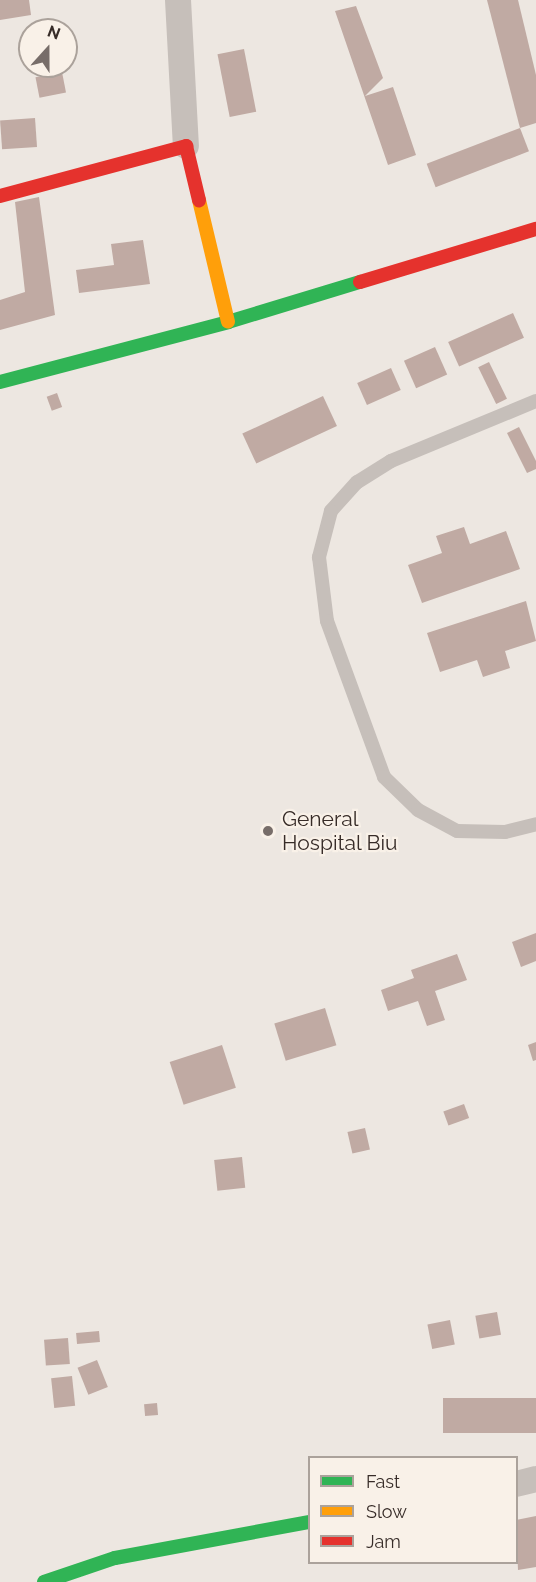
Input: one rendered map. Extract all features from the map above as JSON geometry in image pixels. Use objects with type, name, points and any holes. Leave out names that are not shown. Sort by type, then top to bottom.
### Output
[{"type":"street","points":[[178,0],[186,146],[228,322]]},
{"type":"street","points":[[0,196],[186,146]]},
{"type":"street","points":[[0,382],[228,322],[536,230]]},
{"type":"street","points":[[518,1484],[536,1479]]},
{"type":"street","points":[[44,1582],[115,1558],[308,1522]]},
{"type":"lane","points":[[536,401],[390,461],[357,482],[331,511],[319,557],[327,621],[384,777],[418,810],[457,831],[505,832],[536,824]]},
{"type":"building","points":[[0,0],[29,0],[31,15],[0,20]]},
{"type":"building","points":[[487,0],[518,0],[536,75],[536,123],[520,128]]},
{"type":"building","points":[[356,6],[383,78],[365,96],[393,87],[416,155],[388,165],[335,11]]},
{"type":"building","points":[[244,49],[256,112],[230,117],[217,54]]},
{"type":"building","points":[[36,78],[63,78],[66,93],[40,98]]},
{"type":"building","points":[[35,118],[37,147],[2,149],[0,120]]},
{"type":"building","points":[[520,128],[529,151],[436,187],[427,164]]},
{"type":"building","points":[[39,197],[55,315],[0,330],[0,300],[25,292],[15,202]]},
{"type":"building","points":[[143,240],[150,284],[79,293],[76,270],[114,265],[111,244]]},
{"type":"building","points":[[513,313],[524,338],[459,367],[448,342]]},
{"type":"building","points":[[435,347],[447,374],[416,388],[404,361]]},
{"type":"building","points":[[489,362],[507,399],[496,404],[478,367]]},
{"type":"building","points":[[391,368],[401,390],[367,405],[357,383]]},
{"type":"building","points":[[57,393],[62,407],[52,411],[47,397]]},
{"type":"building","points":[[323,396],[337,426],[256,464],[242,434]]},
{"type":"building","points":[[519,427],[536,461],[536,469],[527,473],[507,433]]},
{"type":"building","points":[[464,527],[470,544],[506,531],[520,569],[422,603],[408,565],[442,553],[436,536]]},
{"type":"building","points":[[526,601],[536,641],[505,651],[510,668],[483,677],[477,660],[440,672],[427,633]]},
{"type":"building","points":[[536,933],[536,961],[521,967],[512,942]]},
{"type":"building","points":[[457,954],[467,980],[435,991],[445,1020],[427,1026],[418,1001],[388,1011],[381,990],[414,978],[411,970]]},
{"type":"building","points":[[325,1008],[336,1045],[286,1061],[274,1023]]},
{"type":"building","points":[[536,1042],[536,1060],[533,1061],[528,1045]]},
{"type":"building","points":[[222,1045],[236,1088],[184,1105],[170,1062]]},
{"type":"building","points":[[464,1104],[469,1118],[448,1126],[443,1112]]},
{"type":"building","points":[[365,1128],[370,1149],[352,1153],[347,1132]]},
{"type":"building","points":[[242,1157],[245,1188],[217,1191],[214,1160]]},
{"type":"building","points":[[497,1312],[501,1335],[479,1338],[475,1316]]},
{"type":"building","points":[[450,1320],[455,1345],[432,1349],[427,1324]]},
{"type":"building","points":[[99,1331],[100,1342],[77,1344],[76,1333]]},
{"type":"building","points":[[68,1338],[70,1364],[46,1366],[44,1340]]},
{"type":"building","points":[[97,1360],[108,1387],[88,1395],[78,1368]]},
{"type":"building","points":[[72,1376],[75,1406],[54,1408],[51,1378]]},
{"type":"building","points":[[443,1398],[536,1398],[536,1433],[443,1433]]},
{"type":"building","points":[[157,1403],[158,1415],[145,1416],[144,1404]]},
{"type":"building","points":[[536,1516],[536,1567],[518,1570],[518,1520]]},
{"type":"traffic: fast","points":[[0,382],[228,322],[360,282]]},
{"type":"traffic: fast","points":[[44,1582],[115,1558],[308,1522]]},
{"type":"traffic: slow","points":[[199,200],[228,322]]},
{"type":"traffic: jam","points":[[0,196],[186,146],[199,200]]},
{"type":"traffic: jam","points":[[360,282],[536,229]]},
{"type":"place","name":"General Hospital Biu","points":[[268,831]]}]
